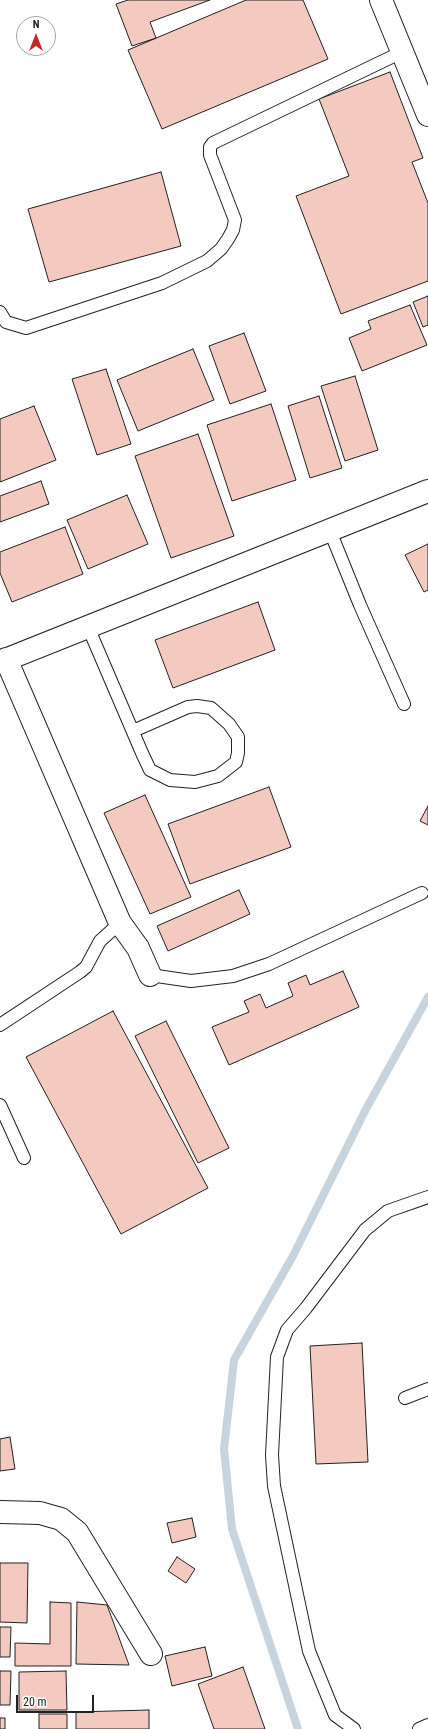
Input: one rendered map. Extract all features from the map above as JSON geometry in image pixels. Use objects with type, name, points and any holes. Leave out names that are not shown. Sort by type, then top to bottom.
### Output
[{"type":"street","points":[[381,0],[428,115]]},
{"type":"street","points":[[150,975],[138,948],[120,923],[3,660],[428,492]]},
{"type":"street","points":[[0,1512],[40,1513],[61,1520],[77,1532],[152,1654]]},
{"type":"lane","points":[[0,312],[6,322],[26,328],[162,283],[207,261],[221,249],[228,239],[233,230],[235,220],[210,155],[210,147],[214,143],[402,52]]},
{"type":"lane","points":[[330,531],[360,605],[404,704]]},
{"type":"lane","points":[[88,626],[133,731],[150,770],[170,780],[195,782],[218,776],[236,762],[238,753],[238,736],[229,724],[211,708],[197,706],[188,707],[133,731]]},
{"type":"lane","points":[[150,975],[191,982],[233,976],[269,964],[422,893]]},
{"type":"lane","points":[[0,1025],[86,967],[100,941],[120,923]]},
{"type":"lane","points":[[0,1105],[24,1158]]},
{"type":"lane","points":[[354,1729],[335,1715],[309,1651],[274,1486],[272,1448],[277,1358],[287,1330],[306,1308],[365,1230],[388,1211],[428,1197]]},
{"type":"lane","points":[[405,1398],[428,1389]]},
{"type":"lane","points":[[419,1729],[428,1725]]},
{"type":"building","points":[[128,0],[210,0],[150,22],[156,38],[132,46],[116,4]]},
{"type":"building","points":[[246,0],[303,0],[328,59],[162,129],[128,50]]},
{"type":"building","points":[[390,72],[423,158],[412,162],[428,203],[428,281],[341,314],[296,196],[349,176],[319,99]]},
{"type":"building","points":[[161,172],[181,246],[49,282],[28,209]]},
{"type":"building","points":[[428,296],[428,325],[423,327],[413,302]]},
{"type":"building","points":[[410,305],[427,345],[362,371],[349,338],[371,329],[368,321]]},
{"type":"building","points":[[244,333],[266,391],[230,404],[209,346]]},
{"type":"building","points":[[193,349],[214,400],[138,431],[117,380]]},
{"type":"building","points":[[106,369],[131,444],[97,455],[72,379]]},
{"type":"building","points":[[355,376],[378,450],[345,461],[321,386]]},
{"type":"building","points":[[319,396],[342,468],[310,478],[288,406]]},
{"type":"building","points":[[271,404],[296,480],[232,501],[207,425]]},
{"type":"building","points":[[34,406],[56,460],[0,482],[0,419]]},
{"type":"building","points":[[198,434],[234,536],[171,558],[135,456]]},
{"type":"building","points":[[41,481],[49,504],[0,522],[0,496]]},
{"type":"building","points":[[127,495],[148,544],[88,569],[67,520]]},
{"type":"building","points":[[65,527],[83,574],[12,602],[0,573],[0,552]]},
{"type":"building","points":[[428,544],[428,590],[424,592],[405,555]]},
{"type":"building","points":[[258,602],[275,650],[173,688],[155,640]]},
{"type":"building","points":[[269,787],[291,847],[190,884],[168,824]]},
{"type":"building","points":[[145,795],[191,897],[150,914],[104,813]]},
{"type":"building","points":[[428,806],[428,825],[420,821]]},
{"type":"building","points":[[239,890],[250,914],[168,951],[157,926]]},
{"type":"building","points":[[343,971],[359,1007],[229,1065],[212,1027],[249,1012],[244,1001],[260,994],[266,1008],[293,996],[288,983],[306,975],[310,985]]},
{"type":"building","points":[[113,1011],[208,1188],[121,1234],[26,1057]]},
{"type":"building","points":[[166,1021],[229,1148],[198,1163],[135,1036]]},
{"type":"building","points":[[362,1343],[368,1462],[316,1464],[310,1346]]},
{"type":"building","points":[[10,1437],[15,1469],[0,1471],[0,1439]]},
{"type":"building","points":[[192,1518],[196,1537],[172,1543],[167,1523]]},
{"type":"building","points":[[177,1557],[195,1569],[186,1583],[168,1571]]},
{"type":"building","points":[[0,1563],[28,1563],[27,1623],[0,1622]]},
{"type":"building","points":[[50,1602],[71,1603],[71,1666],[15,1666],[15,1643],[50,1644]]},
{"type":"building","points":[[77,1602],[107,1605],[129,1665],[76,1664]]},
{"type":"building","points":[[0,1627],[11,1627],[10,1657],[0,1657]]},
{"type":"building","points":[[205,1647],[212,1676],[172,1686],[165,1656]]},
{"type":"building","points":[[243,1667],[265,1729],[214,1729],[198,1684]]},
{"type":"building","points":[[0,1671],[11,1671],[10,1705],[0,1705]]},
{"type":"building","points":[[66,1671],[67,1710],[19,1710],[19,1672]]},
{"type":"building","points":[[149,1710],[149,1729],[76,1729],[76,1712]]},
{"type":"building","points":[[39,1714],[67,1714],[67,1729],[39,1729]]},
{"type":"building","points":[[0,1718],[5,1718],[5,1729],[0,1729]]},
{"type":"waterway","points":[[298,1729],[232,1529],[224,1449],[234,1360],[294,1254],[366,1109],[428,997]]}]
